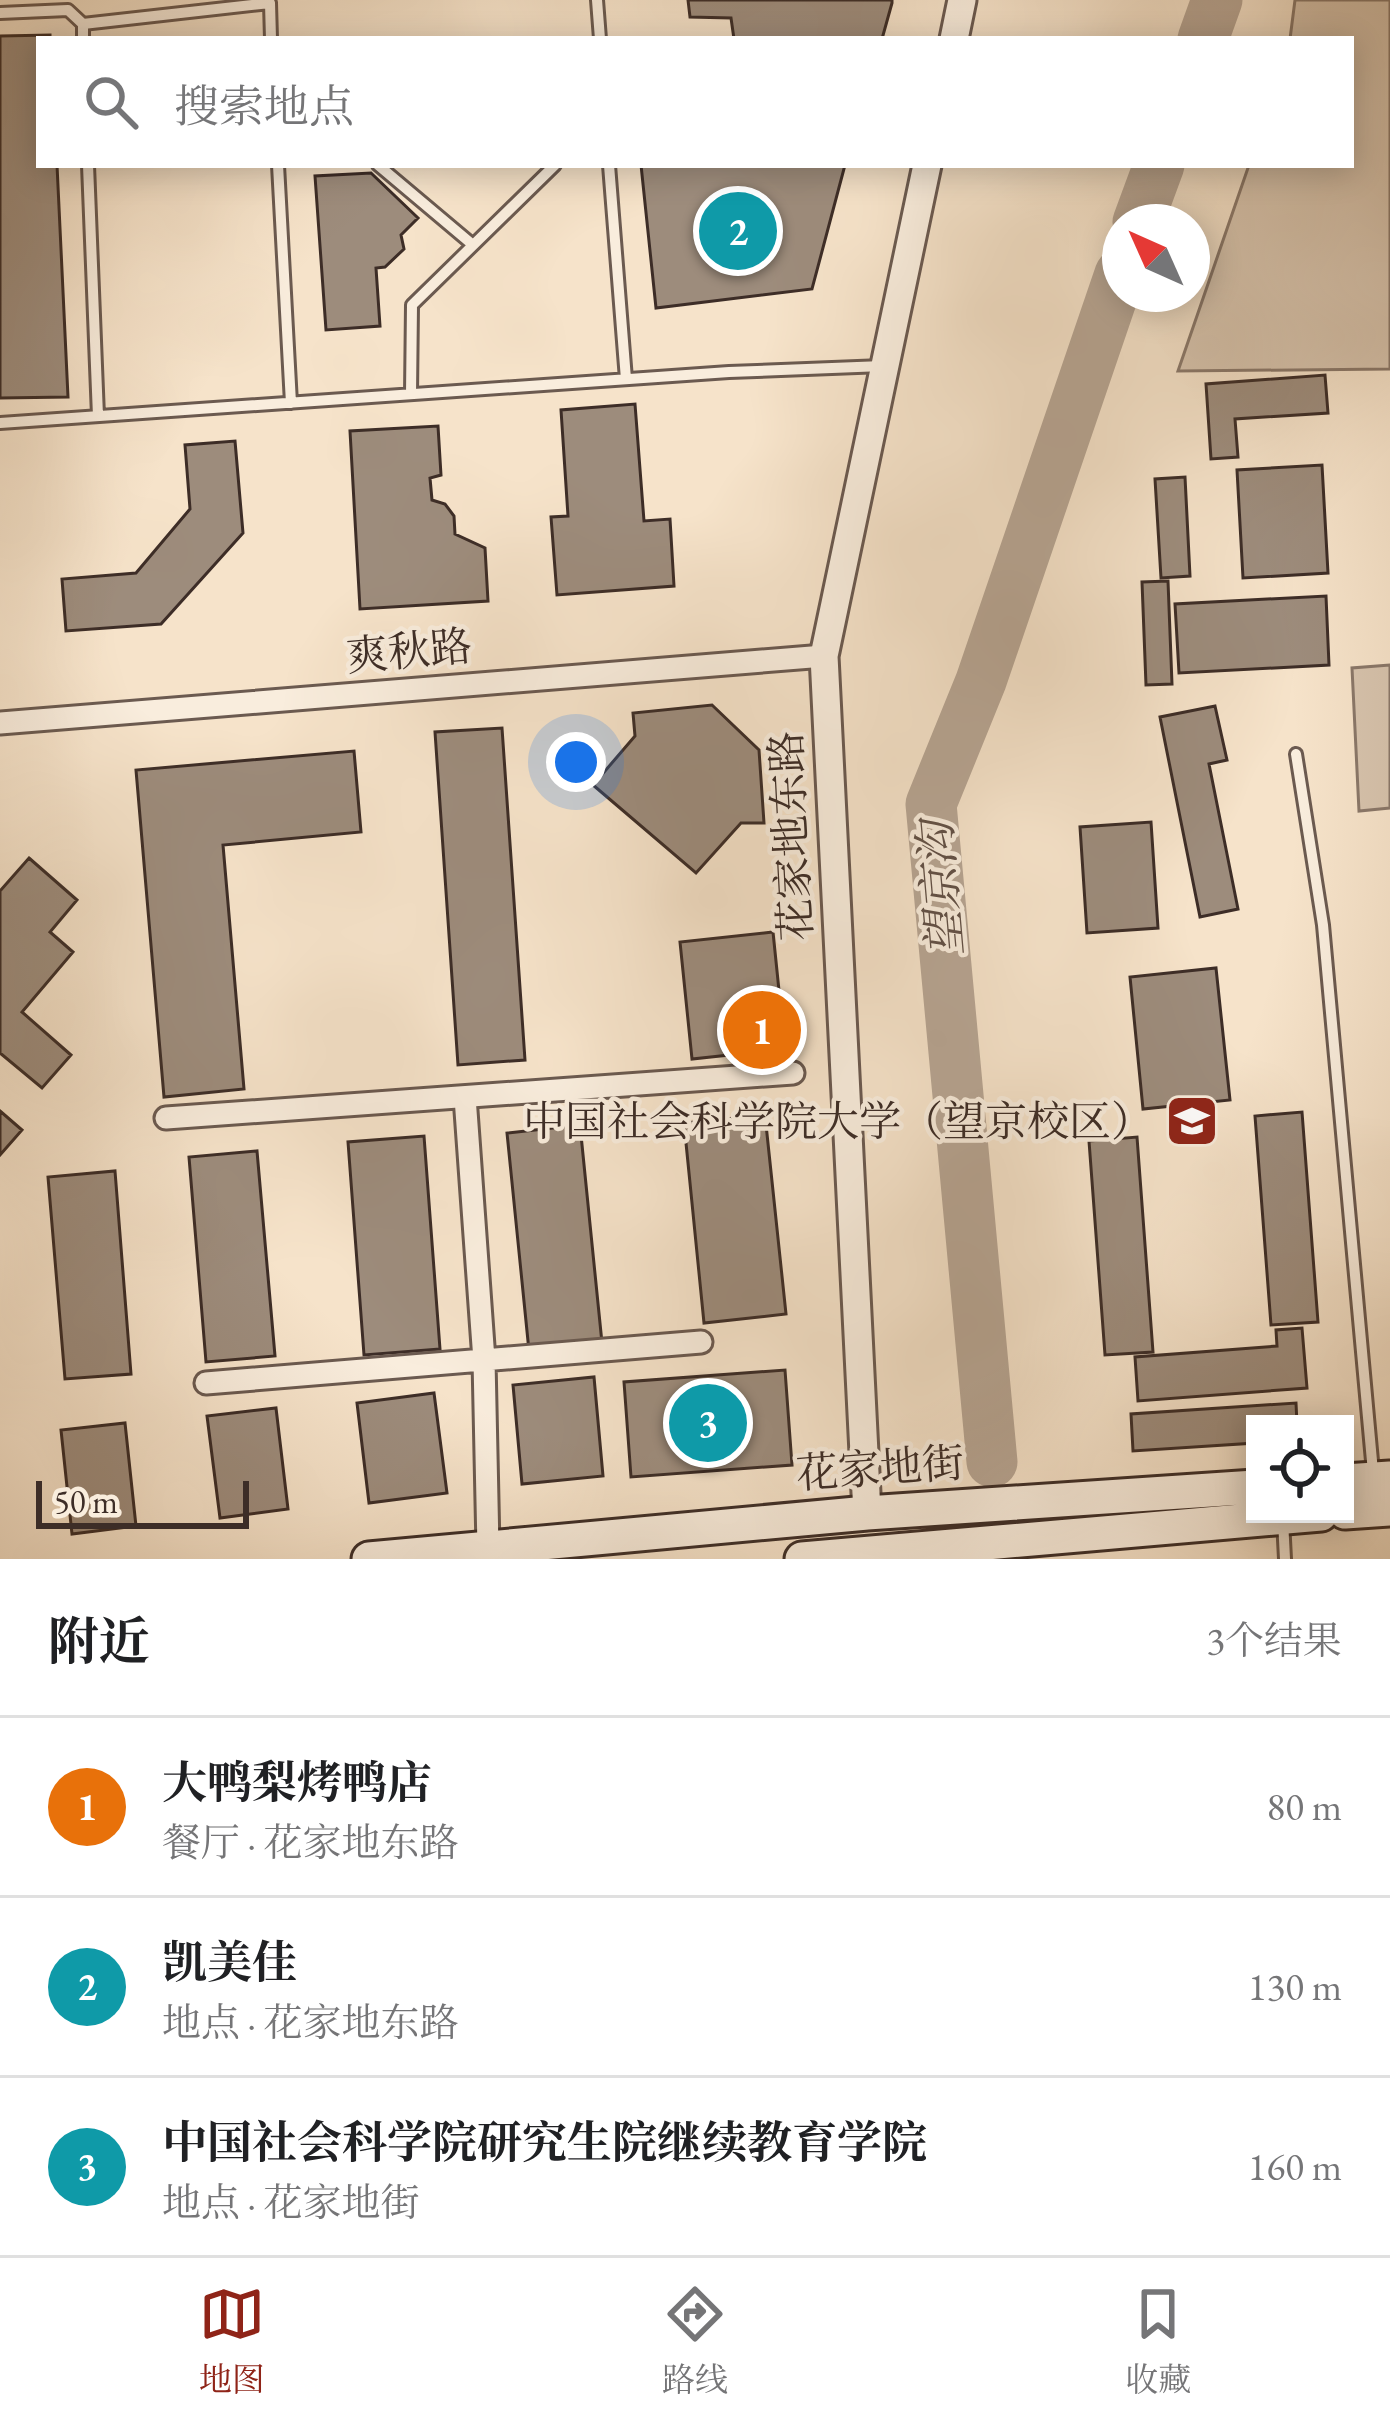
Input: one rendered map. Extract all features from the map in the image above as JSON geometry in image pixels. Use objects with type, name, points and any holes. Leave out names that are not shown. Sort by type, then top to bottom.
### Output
[{"type":"main road","name":"花家地街","points":[[369,1559],[867,1513],[1246,1488]]},
{"type":"main road","points":[[1354,1511],[1390,1509]]},
{"type":"main road","name":"花家地街","points":[[802,1559],[883,1556],[1246,1520]]},
{"type":"street","points":[[955,36],[962,0]]},
{"type":"street","name":"花家地东路","points":[[867,1513],[824,656],[927,168]]},
{"type":"street","name":"爽秋路","points":[[0,723],[824,656]]},
{"type":"street","points":[[166,1118],[793,1073]]},
{"type":"street","points":[[465,1097],[484,1360],[488,1548]]},
{"type":"street","points":[[206,1382],[701,1342]]},
{"type":"lane","points":[[597,0],[600,36]]},
{"type":"lane","points":[[82,24],[270,3],[272,36]]},
{"type":"lane","points":[[0,13],[68,10],[82,24],[83,36]]},
{"type":"lane","points":[[88,168],[98,416]]},
{"type":"lane","points":[[278,168],[290,403]]},
{"type":"lane","points":[[382,168],[473,245]]},
{"type":"lane","points":[[411,394],[412,305],[552,168]]},
{"type":"lane","points":[[609,168],[626,379]]},
{"type":"lane","points":[[0,423],[626,379],[885,366]]},
{"type":"lane","points":[[1296,754],[1323,925],[1369,1479]]},
{"type":"lane","points":[[1283,1523],[1285,1559]]},
{"type":"shaded area","points":[[1295,0],[1390,0],[1390,369],[1178,371],[1198,312],[1210,312],[1210,278],[1248,168],[1354,168],[1354,36],[1290,36]]},
{"type":"shaded area","points":[[1390,665],[1390,808],[1359,811],[1352,668]]},
{"type":"building","points":[[688,0],[892,0],[883,36],[734,36],[731,18],[690,17]]},
{"type":"building","points":[[50,35],[36,36],[36,168],[57,168],[68,397],[0,398],[0,36]]},
{"type":"building","points":[[641,168],[844,168],[812,289],[656,308]]},
{"type":"building","points":[[371,173],[418,218],[401,235],[404,249],[385,267],[376,268],[380,326],[326,330],[315,176]]},
{"type":"building","points":[[1325,375],[1328,413],[1235,419],[1238,457],[1211,459],[1206,384]]},
{"type":"building","points":[[635,404],[644,521],[670,519],[674,586],[557,595],[551,517],[568,516],[561,410]]},
{"type":"building","points":[[438,426],[441,475],[430,478],[432,500],[445,504],[454,516],[455,534],[485,548],[488,601],[360,609],[350,431]]},
{"type":"building","points":[[235,441],[243,533],[161,624],[66,631],[62,579],[136,573],[190,509],[185,445]]},
{"type":"building","points":[[1322,465],[1328,573],[1243,578],[1237,470]]},
{"type":"building","points":[[1185,477],[1190,576],[1161,578],[1155,479]]},
{"type":"building","points":[[1168,581],[1172,684],[1146,685],[1142,582]]},
{"type":"building","points":[[1326,596],[1329,665],[1179,673],[1175,604]]},
{"type":"building","points":[[712,705],[759,750],[764,823],[741,823],[696,873],[593,785],[635,736],[633,713]]},
{"type":"building","points":[[1215,706],[1227,760],[1209,764],[1238,909],[1200,917],[1160,717]]},
{"type":"building","points":[[502,728],[525,1060],[458,1065],[435,732]]},
{"type":"building","points":[[354,751],[361,832],[223,845],[244,1089],[164,1097],[136,770]]},
{"type":"building","points":[[1151,822],[1158,928],[1087,933],[1080,827]]},
{"type":"building","points":[[29,858],[77,900],[50,932],[73,952],[22,1012],[71,1055],[42,1088],[0,1053],[0,891]]},
{"type":"building","points":[[773,932],[785,1049],[692,1059],[680,942]]},
{"type":"building","points":[[1216,968],[1230,1100],[1143,1109],[1130,977]]},
{"type":"building","points":[[0,1111],[22,1130],[0,1155]]},
{"type":"building","points":[[1302,1112],[1318,1322],[1271,1325],[1255,1116]]},
{"type":"building","points":[[765,1115],[786,1314],[704,1323],[684,1123]]},
{"type":"building","points":[[580,1125],[602,1343],[529,1351],[507,1133]]},
{"type":"building","points":[[424,1136],[440,1349],[364,1355],[348,1142]]},
{"type":"building","points":[[1137,1137],[1153,1352],[1105,1355],[1089,1141]]},
{"type":"building","points":[[257,1151],[275,1356],[206,1362],[189,1157]]},
{"type":"building","points":[[115,1171],[131,1374],[65,1379],[48,1177]]},
{"type":"building","points":[[1302,1328],[1307,1388],[1138,1401],[1135,1357],[1277,1346],[1276,1330]]},
{"type":"building","points":[[785,1370],[792,1465],[631,1477],[624,1382]]},
{"type":"building","points":[[594,1377],[603,1476],[522,1484],[513,1385]]},
{"type":"building","points":[[434,1393],[447,1493],[369,1503],[357,1403]]},
{"type":"building","points":[[1296,1403],[1297,1415],[1246,1415],[1246,1444],[1133,1451],[1131,1414]]},
{"type":"building","points":[[276,1408],[288,1509],[220,1518],[207,1416]]},
{"type":"building","points":[[125,1423],[136,1526],[72,1534],[61,1430]]},
{"type":"waterway","name":"望京沟","points":[[1204,36],[1217,0]]},
{"type":"waterway","name":"望京沟","points":[[1145,204],[1158,168]]},
{"type":"waterway","name":"望京沟","points":[[992,1462],[931,804],[981,681],[1107,312]]},
{"type":"place","name":"凯美佳","points":[[738,231]]},
{"type":"place","name":"大鸭梨烤鸭店","points":[[762,1030]]},
{"type":"place","name":"中国社会科学院大学（望京校区）","points":[[1192,1121]]},
{"type":"place","name":"中国社会科学院研究生院继续教育学院","points":[[708,1423]]}]
